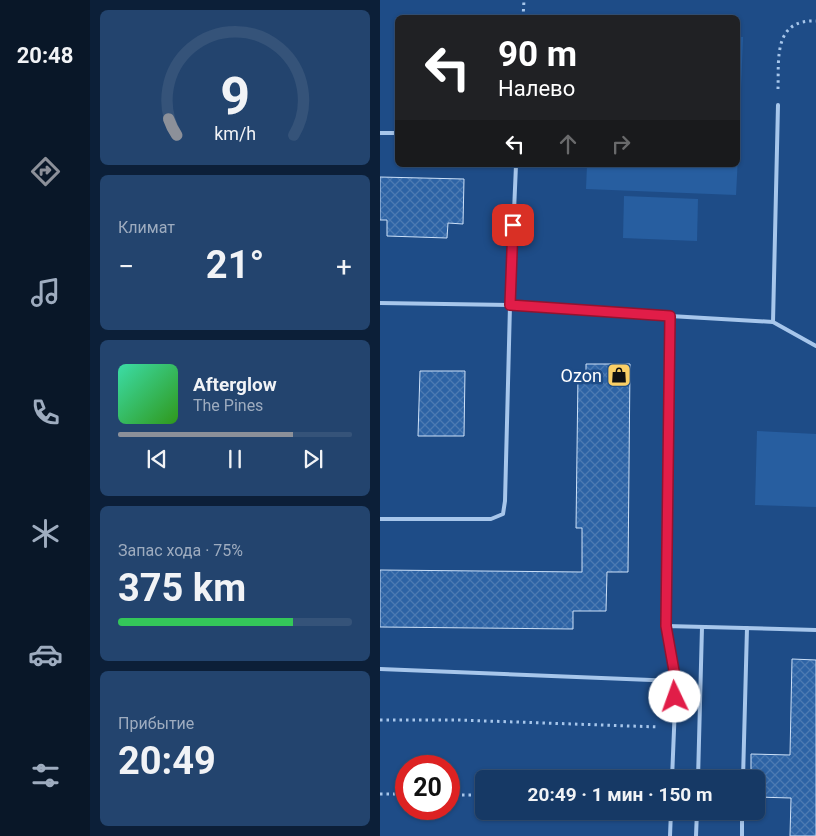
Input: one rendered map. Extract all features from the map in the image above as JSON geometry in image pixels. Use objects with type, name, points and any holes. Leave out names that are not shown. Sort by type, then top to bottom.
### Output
[{"type":"lane","points":[[773,322],[778,105]]},
{"type":"lane","points":[[380,133],[395,133]]},
{"type":"lane","points":[[380,519],[491,519],[503,514],[505,501],[516,167]]},
{"type":"lane","points":[[380,303],[510,305],[773,322],[816,346]]},
{"type":"lane","points":[[670,316],[666,626],[676,682],[672,770]]},
{"type":"lane","points":[[666,626],[816,630]]},
{"type":"lane","points":[[698,770],[702,627]]},
{"type":"lane","points":[[743,770],[747,628]]},
{"type":"lane","points":[[380,670],[676,682]]},
{"type":"lane","points":[[670,836],[671,820]]},
{"type":"lane","points":[[696,836],[697,820]]},
{"type":"lane","points":[[742,820],[742,836]]},
{"type":"path","points":[[523,15],[524,0]]},
{"type":"path","points":[[778,105],[779,47],[787,30],[792,26],[798,22],[816,21]]},
{"type":"path","points":[[380,720],[458,720],[674,727]]},
{"type":"path","points":[[380,794],[395,794]]},
{"type":"path","points":[[460,795],[475,795]]},
{"type":"shaded area","points":[[740,37],[743,37],[740,115]]},
{"type":"shaded area","points":[[587,167],[738,167],[736,195],[586,189]]},
{"type":"shaded area","points":[[624,196],[698,199],[697,241],[623,238]]},
{"type":"shaded area","points":[[757,431],[816,434],[816,507],[755,505]]},
{"type":"building","points":[[380,177],[464,179],[463,224],[448,223],[447,238],[387,236],[387,220],[380,220]]},
{"type":"building","points":[[586,364],[630,364],[628,572],[607,572],[606,611],[573,611],[573,629],[380,627],[380,570],[582,572],[582,528],[576,528],[578,374],[586,374]]},
{"type":"building","points":[[420,371],[465,371],[464,436],[418,436]]},
{"type":"building","points":[[792,659],[816,660],[816,836],[790,836],[791,798],[765,797],[765,770],[751,770],[751,754],[790,755]]},
{"type":"place","name":"Ozon","points":[[619,375]]},
{"type":"route","points":[[513,225],[510,305],[670,316],[666,626],[676,682],[675,697]]}]
